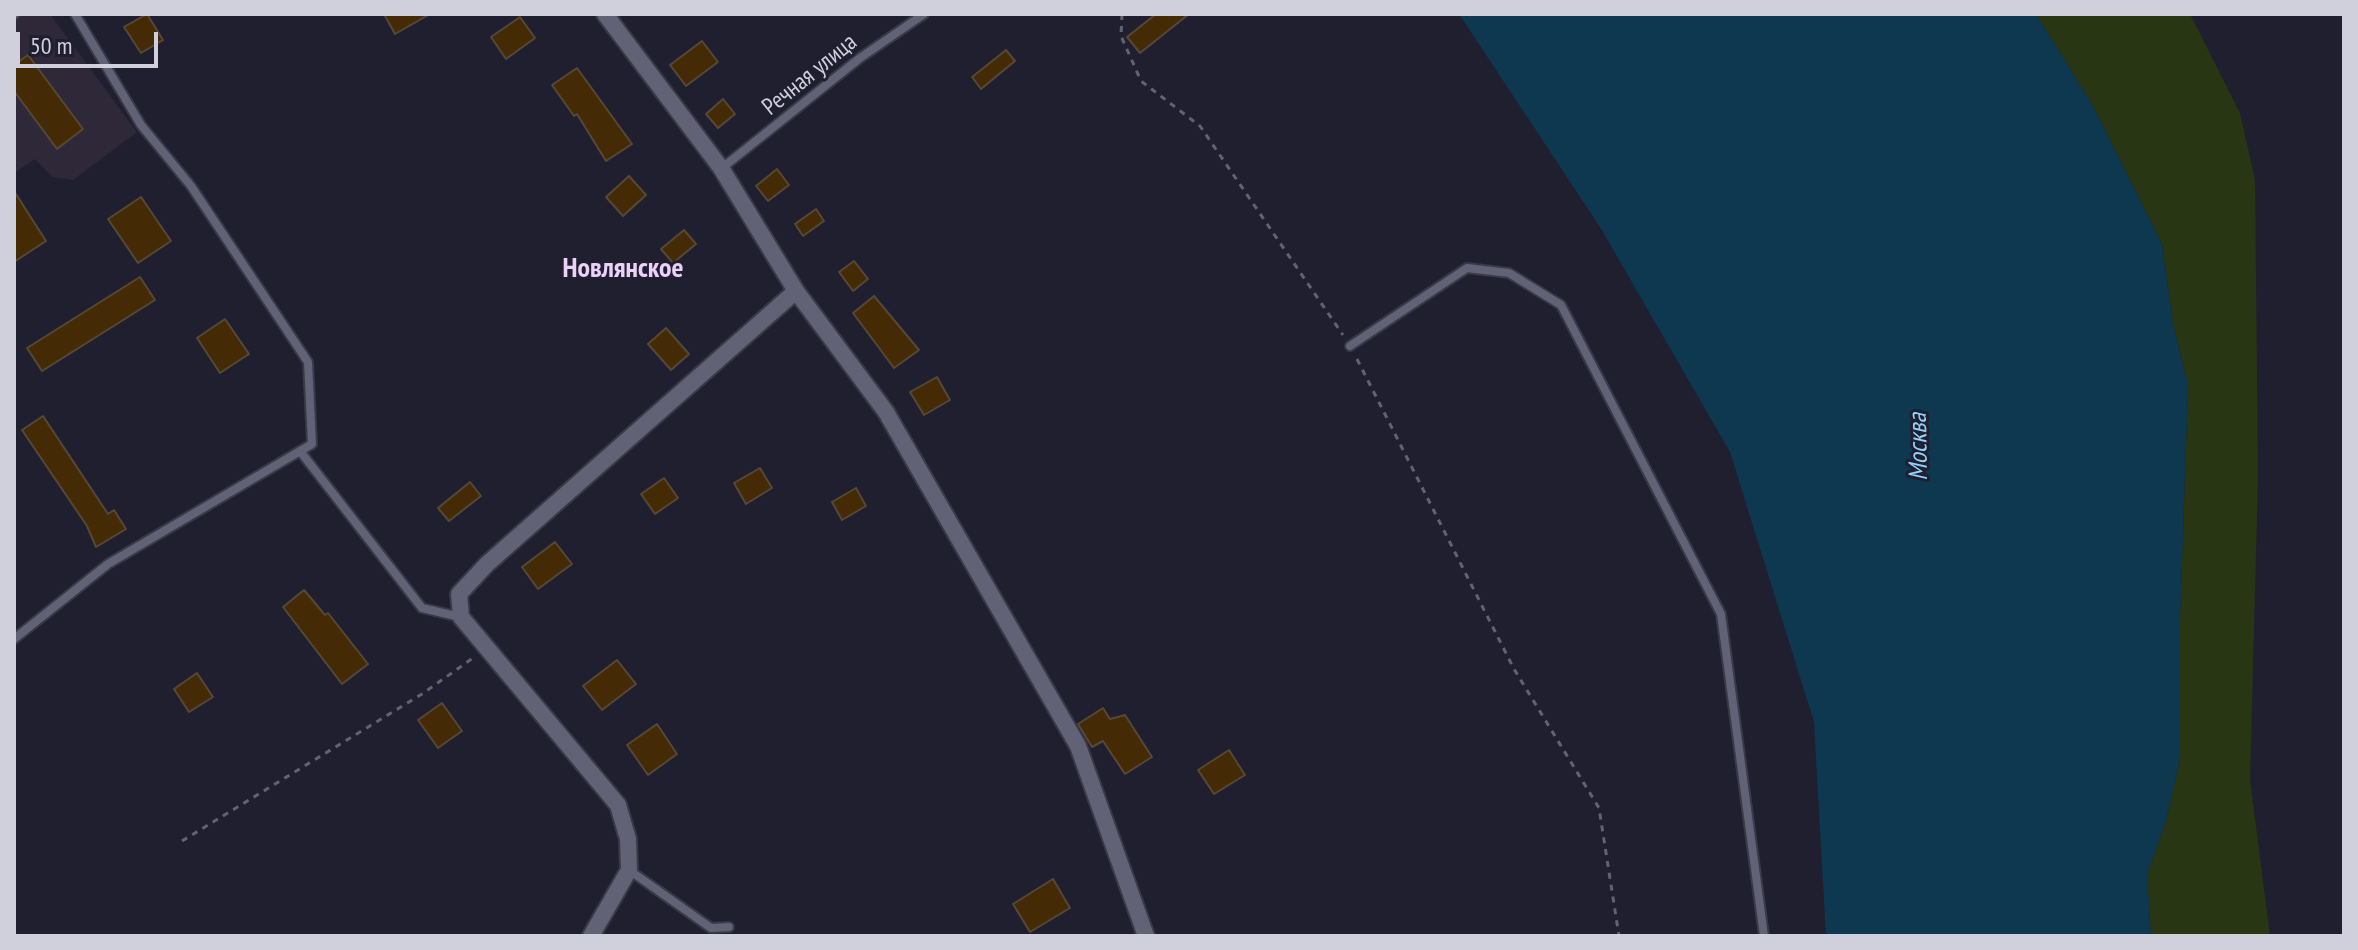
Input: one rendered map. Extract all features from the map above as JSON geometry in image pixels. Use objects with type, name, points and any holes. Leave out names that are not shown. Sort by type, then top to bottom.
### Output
[{"type":"street","points":[[605,14],[721,168],[796,291],[886,412],[1078,746],[1146,936]]},
{"type":"street","points":[[591,936],[629,870],[628,839],[618,805],[461,617],[459,594],[487,564],[796,291]]},
{"type":"lane","points":[[14,639],[108,564],[312,444],[308,362],[191,186],[141,125],[75,14]]},
{"type":"lane","name":"Речная улица","points":[[721,168],[860,58],[924,14]]},
{"type":"lane","points":[[1350,346],[1467,268],[1509,273],[1561,305],[1721,614],[1764,936]]},
{"type":"lane","points":[[300,451],[422,608],[461,617]]},
{"type":"lane","points":[[629,870],[711,928],[729,927]]},
{"type":"path","points":[[1122,14],[1121,36],[1141,81],[1200,126],[1350,346],[1428,507],[1514,669],[1599,808],[1619,936]]},
{"type":"path","points":[[182,841],[422,694],[487,649]]},
{"type":"shaded area","points":[[14,14],[50,14],[137,132],[73,180],[52,177],[35,159],[14,173]]},
{"type":"green space","points":[[2036,14],[2190,14],[2240,113],[2255,180],[2258,477],[2250,780],[2270,936],[2151,936],[2147,874],[2166,821],[2180,759],[2180,620],[2188,386],[2173,323],[2162,244],[2093,106]]},
{"type":"water","name":"Москва","points":[[1459,14],[2036,14],[2093,106],[2162,244],[2173,323],[2188,386],[2180,620],[2180,759],[2166,821],[2147,874],[2151,936],[1826,936],[1814,722],[1730,452],[1600,227]]},
{"type":"building","points":[[147,14],[163,40],[141,53],[124,27]]},
{"type":"building","points":[[384,14],[430,14],[395,34]]},
{"type":"building","points":[[1156,14],[1189,14],[1140,53],[1127,37]]},
{"type":"building","points":[[520,17],[535,38],[506,59],[491,37]]},
{"type":"building","points":[[702,41],[718,62],[686,86],[670,65]]},
{"type":"building","points":[[1006,50],[1015,61],[981,89],[972,77]]},
{"type":"building","points":[[28,55],[83,129],[57,149],[14,91],[14,65]]},
{"type":"building","points":[[577,68],[632,144],[606,161],[577,114],[574,116],[552,85]]},
{"type":"building","points":[[723,99],[735,114],[718,128],[706,114]]},
{"type":"building","points":[[777,169],[789,185],[768,201],[756,186]]},
{"type":"building","points":[[629,176],[646,195],[623,216],[606,197]]},
{"type":"building","points":[[14,191],[46,241],[14,262]]},
{"type":"building","points":[[141,197],[171,241],[138,263],[108,219]]},
{"type":"building","points":[[816,209],[824,221],[803,236],[795,224]]},
{"type":"building","points":[[684,230],[696,244],[673,263],[661,249]]},
{"type":"building","points":[[854,261],[868,279],[853,291],[839,272]]},
{"type":"building","points":[[140,277],[155,300],[42,371],[27,348]]},
{"type":"building","points":[[874,296],[919,350],[894,368],[853,313]]},
{"type":"building","points":[[225,319],[249,354],[220,373],[197,338]]},
{"type":"building","points":[[666,328],[689,354],[671,370],[648,344]]},
{"type":"building","points":[[937,377],[950,400],[924,415],[910,392]]},
{"type":"building","points":[[43,416],[108,514],[114,510],[126,529],[96,547],[87,526],[22,430]]},
{"type":"building","points":[[760,468],[772,488],[746,504],[734,483]]},
{"type":"building","points":[[664,478],[678,498],[655,514],[641,494]]},
{"type":"building","points":[[470,482],[481,496],[449,521],[438,508]]},
{"type":"building","points":[[856,488],[866,506],[842,520],[832,502]]},
{"type":"building","points":[[555,542],[572,564],[538,589],[522,567]]},
{"type":"building","points":[[304,590],[325,615],[328,613],[368,664],[342,684],[283,607]]},
{"type":"building","points":[[617,660],[636,684],[602,710],[583,686]]},
{"type":"building","points":[[197,673],[213,697],[189,712],[174,689]]},
{"type":"building","points":[[442,703],[462,731],[438,748],[418,720]]},
{"type":"building","points":[[1103,708],[1110,719],[1125,715],[1152,757],[1125,774],[1103,741],[1092,747],[1078,724]]},
{"type":"building","points":[[657,724],[677,754],[648,775],[627,745]]},
{"type":"building","points":[[1229,750],[1245,775],[1214,794],[1198,770]]},
{"type":"building","points":[[1053,879],[1070,908],[1030,932],[1013,904]]},
{"type":"district","name":"Новлянское","points":[[623,269]]}]
